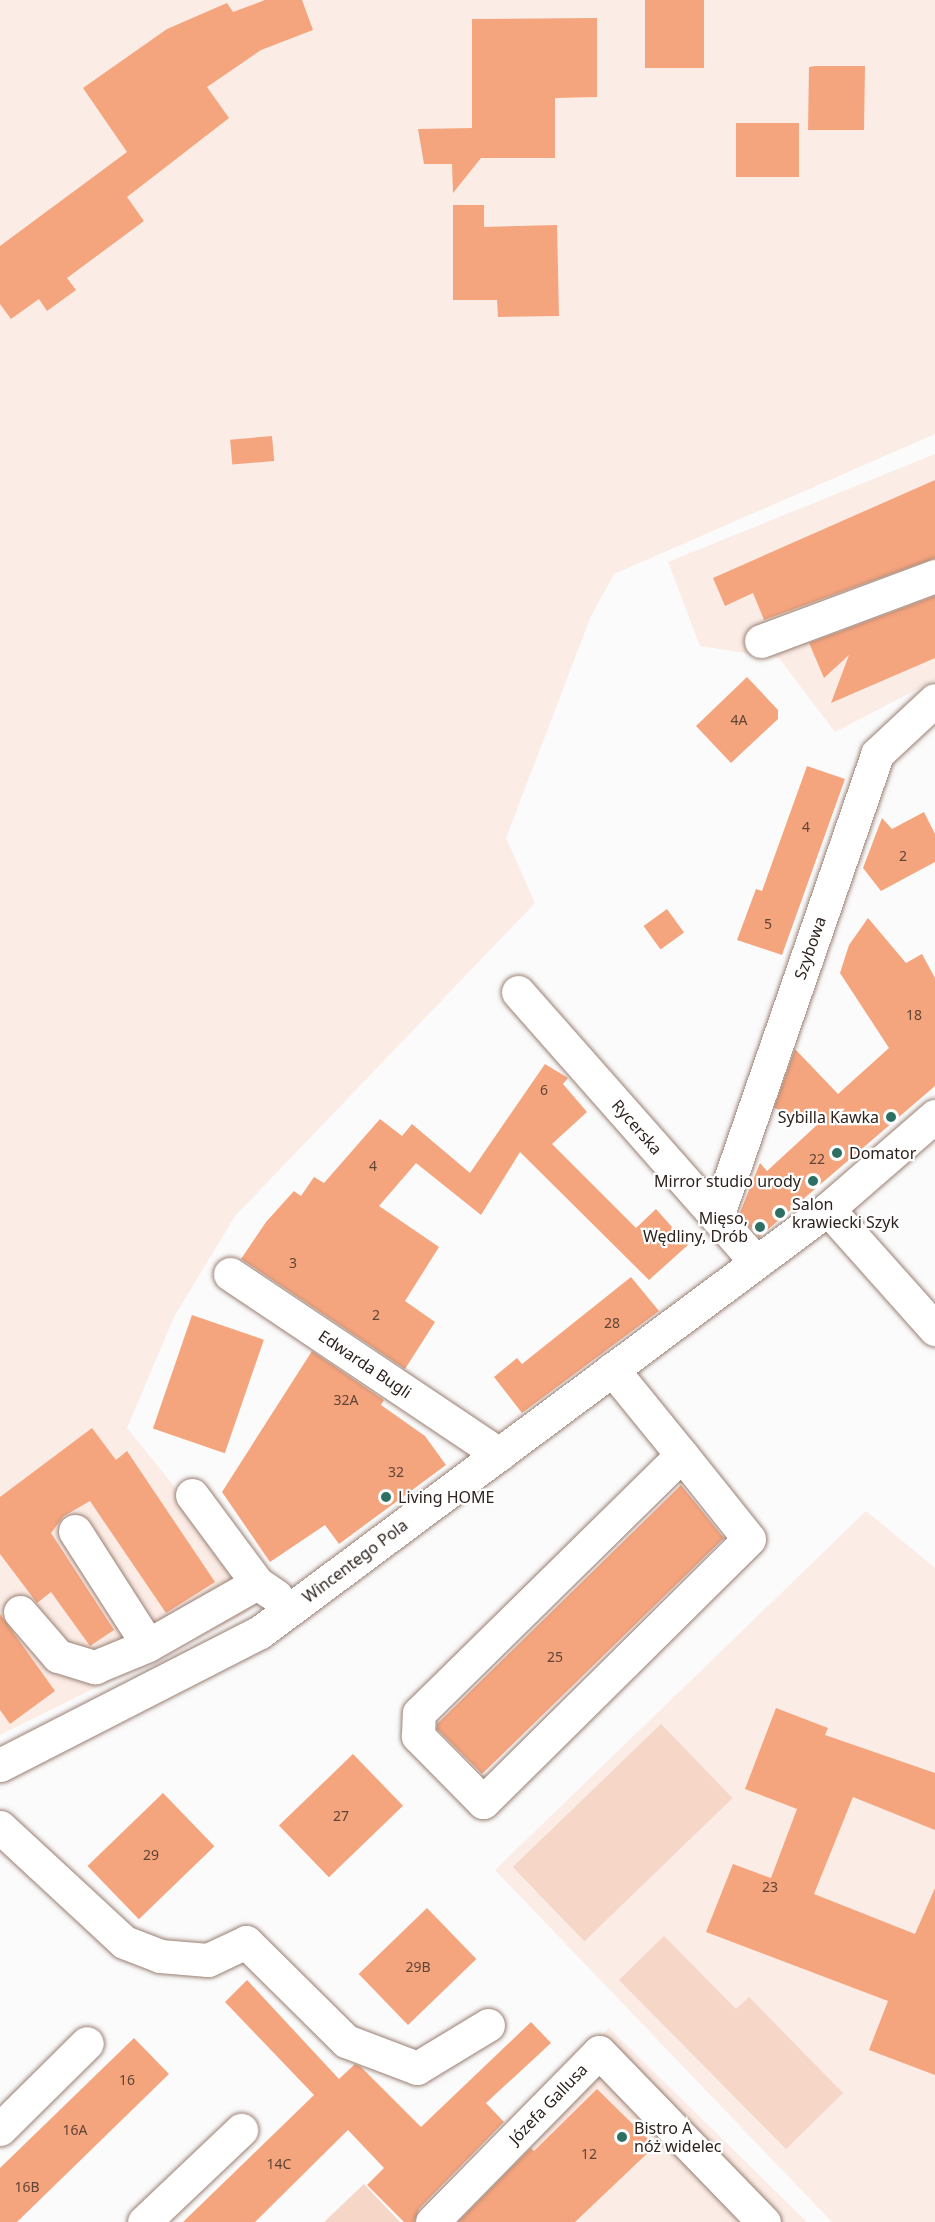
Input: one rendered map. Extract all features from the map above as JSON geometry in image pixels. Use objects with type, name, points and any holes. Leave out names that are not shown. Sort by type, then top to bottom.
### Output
[{"type":"street","points":[[761,641],[935,576]]},
{"type":"street","name":"Szybowa","points":[[717,1217],[877,754],[935,700]]},
{"type":"street","name":"Rycerska","points":[[518,992],[756,1263]]},
{"type":"street","name":"Wincentego Pola","points":[[0,1765],[260,1632],[828,1209],[935,1116]]},
{"type":"street","points":[[828,1209],[935,1329]]},
{"type":"street","name":"Edwarda Bugli","points":[[230,1274],[499,1454]]},
{"type":"street","points":[[612,1369],[682,1455],[749,1539],[483,1802],[418,1736],[419,1713],[682,1455]]},
{"type":"street","points":[[192,1495],[257,1583],[291,1609]]},
{"type":"street","points":[[75,1531],[148,1645]]},
{"type":"street","points":[[20,1611],[58,1656],[95,1666],[148,1645],[257,1583]]},
{"type":"street","points":[[0,1827],[124,1942],[160,1956],[208,1960],[246,1942],[346,2041],[417,2068],[488,2025]]},
{"type":"street","points":[[0,2129],[87,2043]]},
{"type":"street","name":"Józefa Gallusa","points":[[432,2222],[599,2052],[764,2222]]},
{"type":"street","points":[[144,2222],[241,2130]]},
{"type":"shaded area","points":[[0,0],[935,0],[935,434],[614,574],[591,616],[506,838],[535,903],[235,1216],[174,1317],[127,1428],[265,1598],[244,1614],[0,1735]]},
{"type":"shaded area","points":[[935,454],[935,680],[835,732],[779,658],[700,646],[668,562]]},
{"type":"shaded area","points":[[866,1511],[935,1568],[935,2222],[832,2222],[495,1870]]},
{"type":"shaded area","points":[[661,1724],[733,1798],[584,1941],[513,1867]]},
{"type":"shaded area","points":[[664,1936],[736,2009],[749,1997],[843,2093],[786,2149],[619,1980]]},
{"type":"shaded area","points":[[609,2028],[807,2222],[406,2222]]},
{"type":"shaded area","points":[[364,2184],[400,2222],[324,2222]]},
{"type":"building","points":[[265,0],[302,0],[313,30],[261,50],[207,87],[229,118],[127,197],[144,221],[67,278],[76,290],[47,311],[39,299],[11,319],[0,304],[0,246],[127,152],[83,88],[167,29],[227,3],[233,12]]},
{"type":"building","points":[[645,0],[704,0],[704,68],[645,68]]},
{"type":"building","points":[[597,18],[597,97],[555,98],[555,158],[481,158],[453,193],[452,164],[424,164],[418,129],[472,128],[472,19]]},
{"type":"building","points":[[865,66],[864,130],[808,130],[809,67]]},
{"type":"building","points":[[736,123],[799,123],[799,177],[736,177]]},
{"type":"building","points":[[453,205],[484,205],[484,227],[557,225],[559,316],[498,317],[497,300],[453,300]]},
{"type":"building","points":[[272,436],[274,461],[232,465],[230,440]]},
{"type":"building","points":[[935,480],[935,558],[764,620],[753,593],[725,606],[713,578]]},
{"type":"building","points":[[935,596],[935,658],[831,703],[849,655],[824,678],[809,643]]},
{"type":"building","points":[[747,677],[778,710],[778,719],[731,763],[696,726]]},
{"type":"building","points":[[807,766],[845,779],[782,955],[737,940],[756,889],[762,891]]},
{"type":"building","points":[[924,812],[935,834],[935,862],[881,891],[863,868],[882,818],[892,829]]},
{"type":"building","points":[[667,909],[684,932],[661,950],[644,926]]},
{"type":"building","points":[[868,918],[906,963],[922,954],[935,978],[935,1086],[759,1237],[739,1215],[760,1163],[767,1171],[818,1124],[774,1108],[795,1049],[838,1094],[889,1048],[840,973],[849,945]]},
{"type":"building","points":[[545,1064],[568,1078],[563,1084],[587,1112],[552,1144],[636,1228],[656,1209],[688,1245],[649,1280],[520,1152],[481,1215],[416,1163],[379,1206],[439,1247],[405,1301],[435,1322],[405,1369],[241,1259],[266,1222],[294,1191],[301,1196],[314,1177],[324,1183],[380,1119],[402,1136],[412,1124],[470,1173]]},
{"type":"building","points":[[631,1277],[659,1311],[522,1413],[494,1377],[517,1358],[522,1364]]},
{"type":"building","points":[[192,1315],[264,1340],[225,1453],[153,1428]]},
{"type":"building","points":[[312,1351],[384,1400],[381,1405],[425,1436],[446,1465],[339,1544],[325,1525],[270,1562],[222,1492]]},
{"type":"building","points":[[92,1428],[116,1460],[127,1451],[215,1582],[166,1613],[90,1501],[64,1516],[51,1533],[114,1630],[90,1646],[51,1592],[37,1603],[0,1554],[0,1497]]},
{"type":"building","points":[[681,1485],[724,1538],[482,1774],[437,1729],[437,1724]]},
{"type":"building","points":[[0,1614],[55,1691],[10,1724],[0,1710]]},
{"type":"building","points":[[776,1708],[828,1728],[825,1735],[935,1773],[935,1830],[853,1797],[814,1894],[915,1934],[935,1888],[935,2075],[869,2050],[888,2001],[706,1932],[733,1864],[771,1878],[797,1809],[745,1789]]},
{"type":"building","points":[[353,1754],[403,1806],[329,1877],[279,1826]]},
{"type":"building","points":[[163,1793],[214,1846],[139,1919],[87,1866]]},
{"type":"building","points":[[427,1908],[476,1959],[408,2025],[359,1974]]},
{"type":"building","points":[[247,1980],[339,2079],[355,2064],[361,2067],[421,2127],[531,2022],[551,2043],[486,2103],[504,2122],[419,2209],[414,2222],[404,2222],[367,2185],[384,2168],[348,2130],[255,2222],[183,2222],[314,2095],[225,2002]]},
{"type":"building","points":[[134,2038],[169,2074],[17,2222],[0,2222],[0,2168]]},
{"type":"building","points":[[597,2089],[655,2146],[575,2222],[458,2222],[531,2148],[534,2151]]},
{"type":"place","name":"Sybilla Kawka","points":[[891,1117]]},
{"type":"place","name":"Domator","points":[[837,1153]]},
{"type":"place","name":"Mirror studio urody","points":[[813,1181]]},
{"type":"place","name":"Salon krawiecki Szyk","points":[[780,1213]]},
{"type":"place","name":"Mięso, Wędliny, Drób","points":[[760,1227]]},
{"type":"place","name":"Living HOME","points":[[386,1497]]},
{"type":"place","name":"Bistro A nóż widelec","points":[[622,2137]]}]
